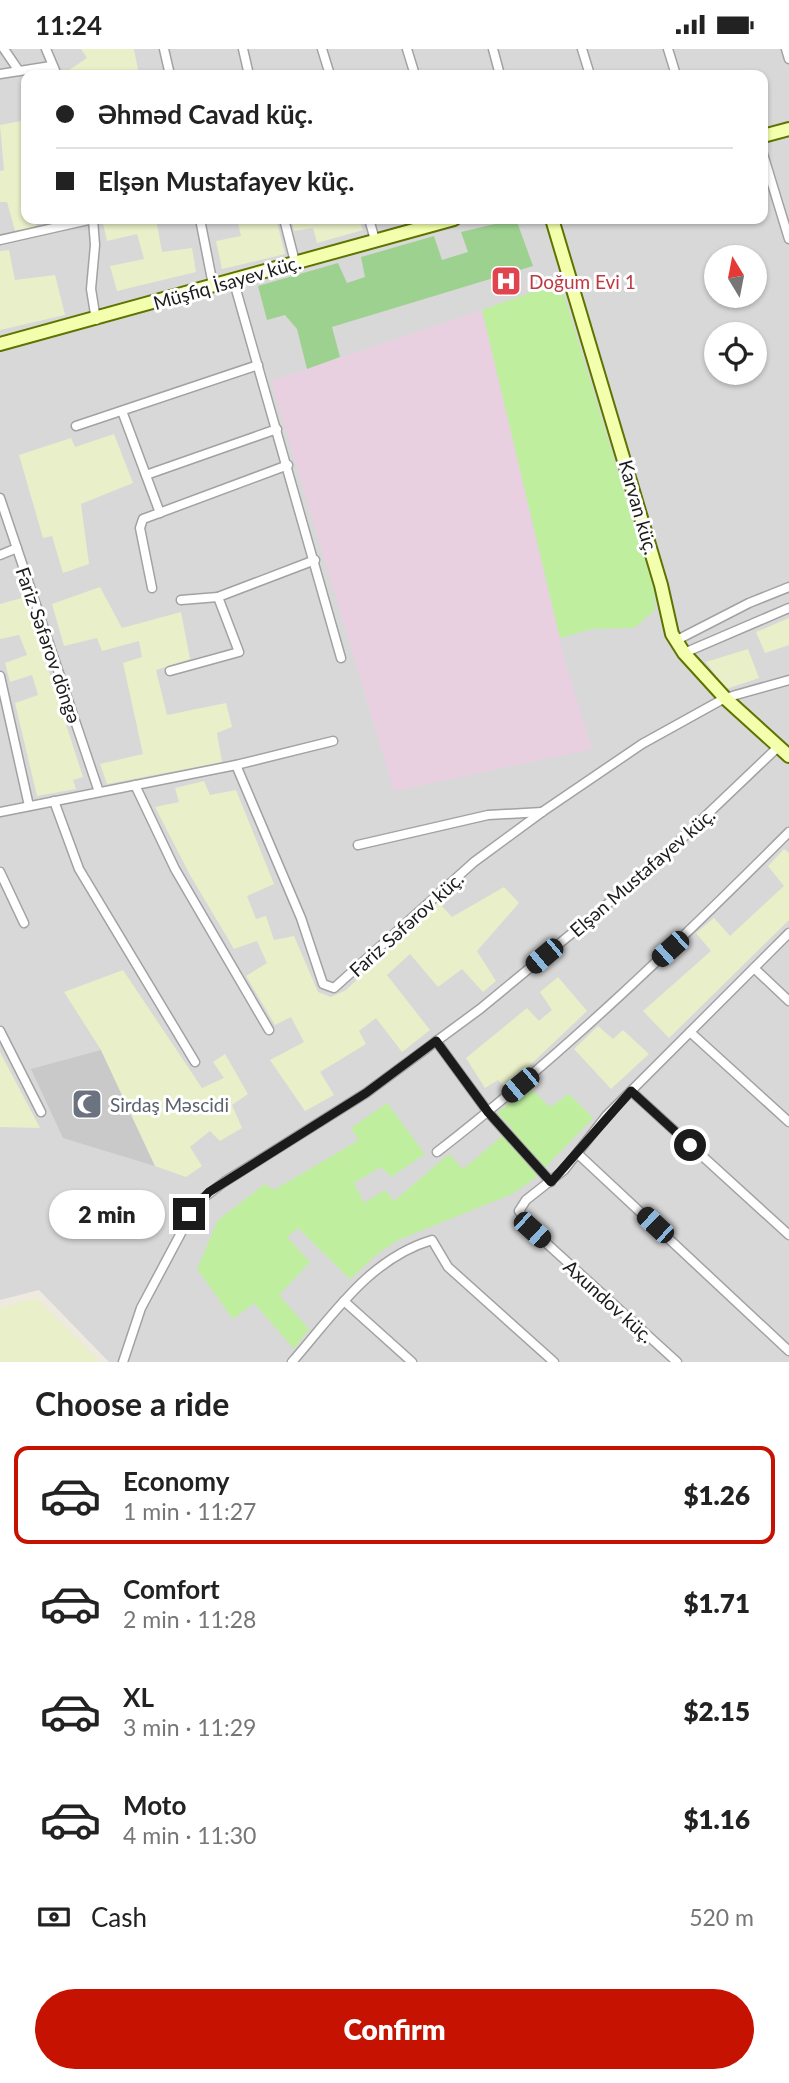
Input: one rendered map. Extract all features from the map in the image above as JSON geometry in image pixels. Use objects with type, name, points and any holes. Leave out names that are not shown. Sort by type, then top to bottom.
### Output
[{"type":"street","points":[[0,74],[19,71],[4,49]]},
{"type":"street","points":[[46,49],[54,70]]},
{"type":"street","points":[[164,49],[169,70]]},
{"type":"street","points":[[243,49],[248,70]]},
{"type":"street","points":[[323,49],[329,70]]},
{"type":"street","points":[[407,49],[413,70]]},
{"type":"street","points":[[493,49],[499,70]]},
{"type":"street","points":[[582,49],[588,70]]},
{"type":"street","points":[[668,49],[674,70]]},
{"type":"street","points":[[786,49],[789,59]]},
{"type":"street","points":[[25,70],[51,66]]},
{"type":"street","points":[[768,135],[789,129]]},
{"type":"street","points":[[768,170],[789,239]]},
{"type":"street","points":[[0,240],[71,224]]},
{"type":"street","points":[[94,224],[91,289],[96,320]]},
{"type":"street","points":[[201,224],[213,285]]},
{"type":"street","points":[[285,224],[295,262]]},
{"type":"street","points":[[370,224],[375,240]]},
{"type":"street","name":"Müşfiq İsayev küç.","points":[[0,344],[96,320],[233,279],[435,224]]},
{"type":"street","name":"Karvan küç.","points":[[553,224],[675,641],[724,698],[789,757]]},
{"type":"street","points":[[233,279],[341,658]]},
{"type":"street","points":[[76,426],[258,365]]},
{"type":"street","points":[[122,411],[160,513]]},
{"type":"street","points":[[146,475],[277,429]]},
{"type":"street","points":[[152,588],[141,522],[288,465]]},
{"type":"street","name":"Fariz Səfərov döngə","points":[[0,498],[99,792]]},
{"type":"street","points":[[0,555],[17,548]]},
{"type":"street","points":[[181,600],[218,597],[315,560]]},
{"type":"street","points":[[675,641],[749,603],[789,587]]},
{"type":"street","points":[[170,671],[239,652],[218,597]]},
{"type":"street","points":[[684,653],[789,608]]},
{"type":"street","points":[[0,676],[29,806]]},
{"type":"street","name":"Fariz Səfərov küç.","points":[[236,765],[301,918],[323,984],[329,989],[338,986],[474,862],[642,744],[724,698],[789,680]]},
{"type":"street","points":[[0,811],[236,765],[333,741]]},
{"type":"street","name":"Elşən Mustafayev küç.","points":[[123,1362],[141,1308],[197,1203],[366,1093],[480,1009],[651,868],[778,747]]},
{"type":"street","points":[[135,785],[175,869],[269,1030]]},
{"type":"street","points":[[54,801],[79,869],[195,1062]]},
{"type":"street","points":[[358,845],[488,815],[542,812]]},
{"type":"street","points":[[437,1152],[488,1112],[689,932],[789,832]]},
{"type":"street","points":[[0,872],[24,923]]},
{"type":"street","points":[[436,1041],[488,1112],[551,1182],[578,1154],[607,1115],[789,933]]},
{"type":"street","points":[[754,968],[789,1001]]},
{"type":"street","points":[[0,1031],[41,1112]]},
{"type":"street","points":[[690,1032],[789,1122]]},
{"type":"street","points":[[631,1091],[789,1235]]},
{"type":"street","points":[[578,1154],[789,1350]]},
{"type":"street","name":"Axundov küç.","points":[[551,1182],[521,1206],[519,1211],[532,1230],[677,1362]]},
{"type":"street","points":[[292,1362],[379,1265],[411,1247],[432,1240],[448,1267],[554,1362]]},
{"type":"street","points":[[344,1301],[412,1362]]},
{"type":"shaded area","points":[[0,49],[789,49],[789,1362],[109,1362],[39,1290],[0,1300]]},
{"type":"shaded area","points":[[482,310],[564,658],[592,749],[394,791],[271,381]]},
{"type":"shaded area","name":"Sirdaş Məscidi","points":[[101,1050],[155,1166],[63,1138],[31,1069]]},
{"type":"green space","points":[[81,49],[134,49],[138,70],[69,70],[87,58]]},
{"type":"green space","points":[[21,121],[21,224],[36,224],[37,227],[15,231],[7,202],[0,202],[0,171],[4,170],[0,125]]},
{"type":"green space","points":[[103,224],[157,224],[162,252],[192,248],[196,272],[117,291],[110,266],[144,259],[137,234],[107,241]]},
{"type":"green space","points":[[238,224],[277,224],[285,254],[222,269],[216,241],[241,236]]},
{"type":"green space","points":[[292,224],[361,224],[363,230],[317,243],[313,228],[294,231]]},
{"type":"green space","points":[[495,224],[518,224],[533,266],[332,327],[340,357],[307,369],[297,329],[285,315],[267,320],[258,286],[338,263],[347,283],[365,277],[361,257],[434,236],[442,260],[468,252],[461,232]]},
{"type":"green space","points":[[9,250],[15,280],[55,275],[65,315],[0,330],[0,251]]},
{"type":"green space","points":[[560,282],[654,590],[655,610],[634,628],[592,629],[560,638],[482,310]]},
{"type":"green space","points":[[114,434],[133,483],[81,504],[89,564],[63,573],[52,536],[43,538],[19,455],[71,438],[75,447]]},
{"type":"green space","points":[[100,587],[122,628],[181,612],[190,659],[156,670],[167,715],[226,703],[232,727],[217,733],[222,762],[107,784],[100,764],[143,754],[123,663],[142,657],[139,641],[102,651],[97,638],[64,646],[52,604]]},
{"type":"green space","points":[[25,597],[83,777],[73,780],[76,789],[37,796],[15,703],[38,695],[32,675],[10,682],[5,663],[27,655],[19,635],[0,639],[0,604]]},
{"type":"green space","points":[[789,618],[789,645],[765,653],[756,632]]},
{"type":"green space","points":[[748,649],[759,678],[726,689],[706,662]]},
{"type":"green space","points":[[204,781],[210,795],[236,790],[274,884],[247,896],[256,919],[266,916],[274,940],[294,936],[318,992],[331,997],[346,990],[438,902],[452,917],[504,887],[519,903],[477,951],[496,981],[483,992],[462,969],[438,987],[410,954],[387,975],[430,1030],[402,1052],[376,1018],[359,1031],[366,1044],[320,1072],[334,1095],[305,1111],[270,1060],[304,1042],[291,1017],[275,1025],[246,976],[267,963],[257,941],[234,949],[190,875],[155,807],[179,802],[175,788]]},
{"type":"green space","points":[[784,849],[789,853],[789,920],[669,1038],[643,1011],[711,951],[696,933],[714,918],[730,936],[784,886],[768,866]]},
{"type":"green space","points":[[123,970],[202,1088],[224,1078],[213,1062],[225,1054],[248,1094],[232,1105],[242,1128],[220,1141],[210,1131],[190,1147],[202,1166],[186,1177],[155,1166],[101,1050],[64,992]]},
{"type":"green space","points":[[558,977],[587,1011],[506,1088],[498,1080],[485,1088],[466,1058],[527,1008],[539,1021],[552,1010],[540,992]]},
{"type":"green space","points":[[598,1026],[613,1039],[623,1030],[649,1054],[611,1089],[574,1049]]},
{"type":"green space","points":[[0,1052],[40,1128],[0,1127]]},
{"type":"green space","points":[[529,1087],[550,1107],[569,1094],[593,1118],[534,1179],[512,1194],[398,1240],[377,1254],[350,1279],[298,1228],[287,1237],[310,1262],[279,1295],[309,1329],[294,1349],[254,1303],[233,1319],[197,1269],[218,1220],[265,1184],[274,1190],[359,1140],[351,1128],[387,1103],[425,1154],[391,1177],[381,1167],[354,1183],[364,1203],[385,1190],[394,1201],[449,1154],[463,1169],[512,1128],[497,1113]]},
{"type":"green space","points":[[36,1298],[98,1359],[97,1362],[0,1362],[0,1308]]},
{"type":"place","name":"Doğum Evi 1","points":[[506,281]]},
{"type":"place","name":"Sirdaş Məscidi","points":[[87,1104]]},
{"type":"route","points":[[189,1214],[209,1192],[366,1093],[436,1041],[488,1112],[551,1182],[578,1154],[607,1115],[631,1091],[690,1145]]}]
